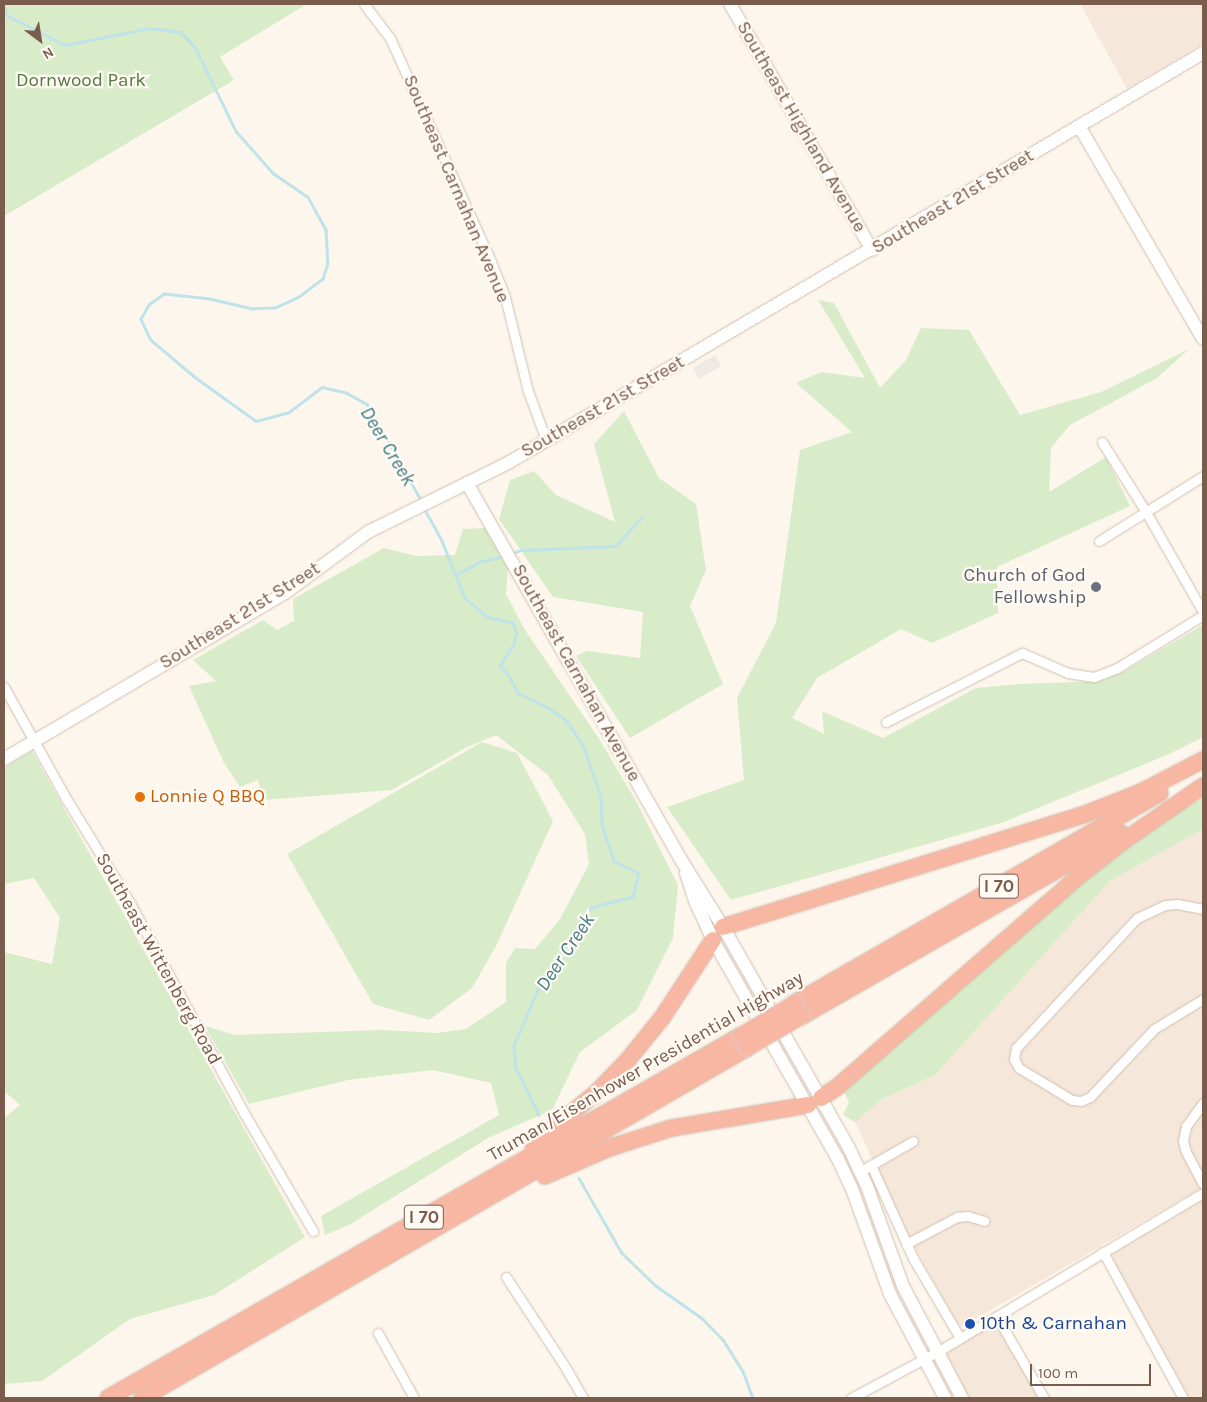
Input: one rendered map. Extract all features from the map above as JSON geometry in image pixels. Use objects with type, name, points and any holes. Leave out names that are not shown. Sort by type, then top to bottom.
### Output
[{"type":"highway","points":[[724,926],[1083,815],[1141,792],[1203,760]]},
{"type":"highway","name":"Truman/Eisenhower Presidential Highway","points":[[142,1398],[428,1232],[1203,769]]},
{"type":"highway","points":[[428,1232],[483,1208],[558,1169],[612,1146],[693,1124],[815,1101],[836,1088],[1084,872],[1125,840],[1203,785]]},
{"type":"highway","name":"Truman/Eisenhower Presidential Highway","points":[[799,1010],[1203,785]]},
{"type":"highway","points":[[458,1198],[542,1139],[612,1078],[662,1018],[713,940]]},
{"type":"highway","name":"Truman/Eisenhower Presidential Highway","points":[[108,1398],[458,1198],[744,1042]]},
{"type":"street","name":"Southeast Carnahan Avenue","points":[[364,4],[390,38],[491,262],[505,297],[528,391],[546,440]]},
{"type":"street","name":"Southeast Highland Avenue","points":[[730,4],[872,250]]},
{"type":"street","name":"Southeast 21st Street","points":[[4,759],[285,593],[368,532],[403,513],[467,483],[546,440],[872,250],[1203,53]]},
{"type":"street","points":[[1079,126],[1203,339]]},
{"type":"street","points":[[886,722],[1022,652],[1068,672],[1094,677],[1117,668],[1203,614],[1146,512],[1102,442]]},
{"type":"street","points":[[1099,541],[1203,476]]},
{"type":"street","name":"Southeast Carnahan Avenue","points":[[467,483],[509,554],[683,864],[724,926],[815,1101]]},
{"type":"street","name":"Southeast Wittenberg Road","points":[[4,687],[67,800],[130,903],[244,1114],[313,1231]]},
{"type":"street","name":"Southeast Carnahan Avenue","points":[[683,864],[694,901],[713,940],[815,1101]]},
{"type":"street","points":[[1203,909],[1173,904],[1153,909],[1137,918],[1016,1048],[1014,1059],[1019,1068],[1072,1100],[1081,1102],[1090,1097],[1154,1030],[1203,1000]]},
{"type":"street","points":[[713,940],[724,926]]},
{"type":"street","points":[[815,1101],[865,1168],[960,1338]]},
{"type":"street","points":[[815,1101],[846,1174],[890,1294],[946,1398]]},
{"type":"street","points":[[1203,1103],[1186,1126],[1184,1147],[1203,1184]]},
{"type":"street","points":[[865,1168],[913,1141]]},
{"type":"street","points":[[865,1168],[903,1286],[962,1398]]},
{"type":"street","points":[[851,1398],[937,1352],[1203,1193]]},
{"type":"street","points":[[906,1244],[957,1217],[968,1216],[984,1221]]},
{"type":"street","points":[[1103,1252],[1183,1398]]},
{"type":"street","points":[[506,1277],[564,1365],[583,1398]]},
{"type":"street","points":[[997,1317],[1044,1398]]},
{"type":"street","points":[[378,1333],[414,1398]]},
{"type":"shaded area","points":[[1080,4],[1203,4],[1203,44],[1127,89]]},
{"type":"shaded area","points":[[715,355],[721,366],[699,379],[693,368]]},
{"type":"shaded area","points":[[1203,829],[1203,1187],[961,1327],[955,1320],[903,1226],[855,1122],[882,1099],[935,1075],[1110,881]]},
{"type":"shaded area","points":[[1203,1200],[1203,1398],[1188,1398],[1115,1267],[1113,1256],[1115,1252]]},
{"type":"shaded area","points":[[991,1325],[1001,1330],[1040,1398],[969,1398],[948,1360],[947,1354],[949,1350]]},
{"type":"green space","name":"Dornwood Park","points":[[4,4],[307,4],[220,57],[234,80],[4,216]]},
{"type":"green space","points":[[818,300],[834,303],[880,388],[906,360],[921,328],[969,330],[1020,415],[1101,392],[1189,349],[1157,378],[1070,425],[1051,448],[1049,492],[1106,457],[1130,506],[997,567],[998,613],[932,643],[901,629],[817,678],[792,718],[824,734],[822,711],[883,738],[976,688],[1020,684],[1101,681],[1125,671],[1203,625],[1203,737],[1167,755],[1004,822],[731,900],[667,807],[744,780],[737,698],[776,623],[800,450],[852,432],[796,383],[821,372],[865,378]]},
{"type":"green space","points":[[624,411],[659,478],[696,504],[706,570],[690,606],[723,684],[630,738],[576,656],[587,651],[640,658],[643,612],[553,597],[499,519],[510,480],[534,471],[556,495],[615,522],[594,444]]},
{"type":"green space","points":[[485,528],[508,568],[506,594],[525,630],[598,737],[636,801],[678,885],[673,938],[637,1010],[580,1052],[552,1110],[488,1138],[349,1225],[325,1235],[321,1216],[499,1115],[491,1083],[433,1070],[348,1080],[249,1104],[205,1026],[235,1035],[383,1030],[437,1033],[466,1029],[506,1002],[506,963],[515,948],[535,949],[560,919],[589,864],[585,834],[548,775],[496,735],[465,748],[392,790],[263,800],[258,780],[240,787],[224,763],[189,686],[216,681],[193,660],[263,620],[277,630],[294,621],[293,599],[384,548],[416,556],[455,555],[463,529]]},
{"type":"green space","points":[[482,742],[517,753],[553,821],[496,946],[472,988],[429,1020],[373,1004],[287,854]]},
{"type":"green space","points":[[32,751],[305,1237],[214,1295],[130,1319],[42,1381],[4,1384],[4,1118],[20,1105],[4,1091],[4,952],[52,964],[60,918],[34,878],[4,884],[4,768]]},
{"type":"green space","points":[[1203,798],[1203,829],[1110,881],[935,1075],[882,1099],[855,1122],[843,1115],[849,1102],[843,1090],[1079,883],[1152,828]]},
{"type":"waterway","name":"Deer Creek","points":[[4,7],[8,16],[65,45],[149,28],[181,32],[195,47],[236,131],[273,173],[308,197],[326,229],[328,263],[323,279],[299,297],[275,308],[252,309],[210,299],[164,294],[149,305],[141,319],[151,340],[195,377],[256,421],[289,412],[322,387],[347,393],[367,404],[421,500]]},
{"type":"waterway","name":"Deer Creek","points":[[424,508],[442,541],[465,598],[488,617],[513,623],[517,633],[514,644],[500,666],[508,674],[518,693],[549,708],[567,721],[584,747],[601,796],[602,824],[614,861],[639,873],[633,897],[591,908],[538,990],[514,1046],[516,1068],[539,1115]]},
{"type":"waterway","points":[[512,553],[521,550],[615,546],[642,517]]},
{"type":"waterway","points":[[455,575],[479,562],[505,556]]},
{"type":"waterway","name":"Deer Creek","points":[[579,1178],[622,1253],[655,1285],[703,1319],[724,1341],[743,1371],[753,1398]]},
{"type":"place","name":"Church of God Fellowship","points":[[1096,587]]},
{"type":"place","name":"Lonnie Q BBQ","points":[[140,797]]},
{"type":"place","name":"10th & Carnahan","points":[[970,1324]]}]
